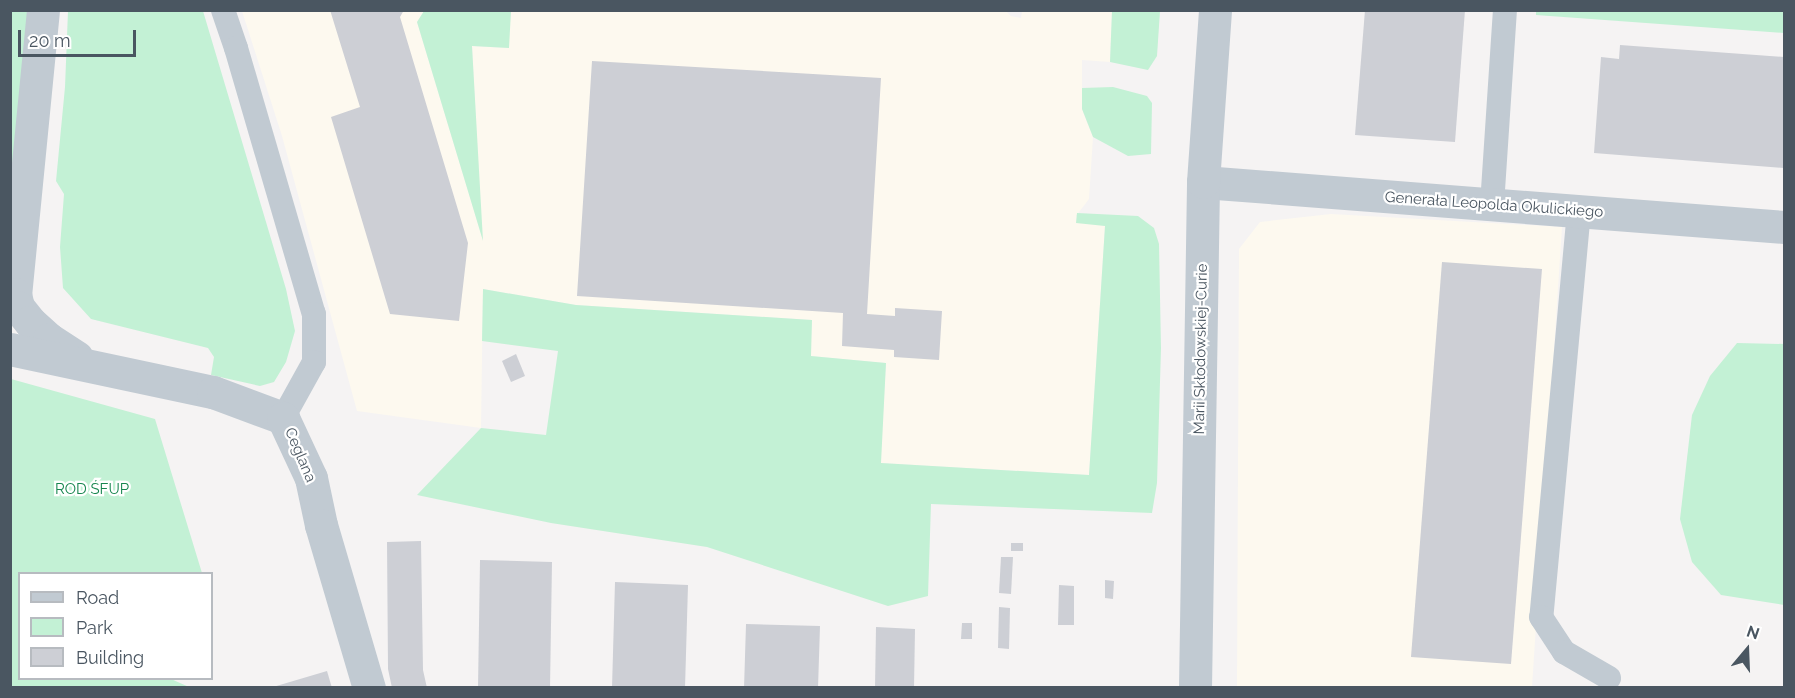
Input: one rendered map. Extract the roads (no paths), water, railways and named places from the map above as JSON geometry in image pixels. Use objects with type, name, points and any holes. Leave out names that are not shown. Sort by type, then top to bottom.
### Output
[{"type":"street","name":"Ceglana","points":[[43,10],[14,279],[15,294],[18,307],[49,339],[89,365]]},
{"type":"street","name":"Marii Skłodowskiej-Curie","points":[[1196,687],[1203,182],[1215,10]]},
{"type":"street","name":"Generała Leopolda Okulickiego","points":[[1203,182],[1785,227]]},
{"type":"street","name":"Ceglana","points":[[12,348],[213,392],[283,418],[311,478],[321,525],[369,687]]},
{"type":"lane","points":[[223,10],[314,314],[314,362],[283,418]]},
{"type":"lane","points":[[1492,205],[1505,10]]},
{"type":"lane","points":[[1579,211],[1541,617],[1564,652],[1609,678]]},
{"type":"park label","name":"ROD ŚFUP","points":[[92,490]]}]
